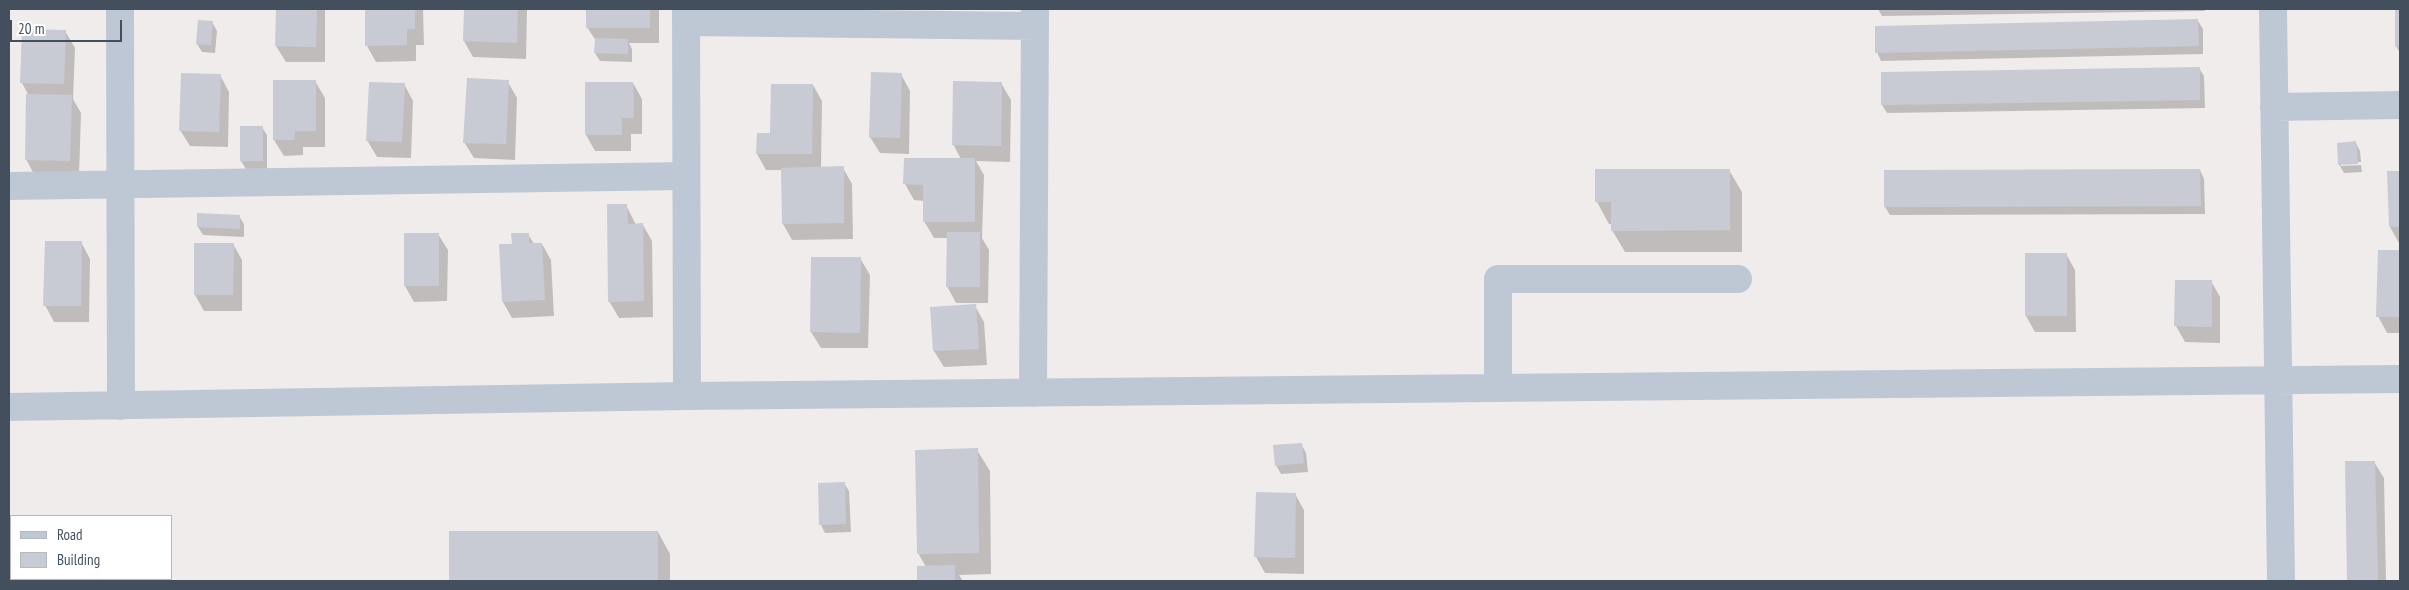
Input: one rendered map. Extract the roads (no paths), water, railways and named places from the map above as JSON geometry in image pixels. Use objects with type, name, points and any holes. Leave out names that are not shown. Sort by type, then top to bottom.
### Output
[{"type":"street","points":[[120,9],[121,406]]},
{"type":"street","points":[[2273,9],[2281,581]]},
{"type":"street","points":[[687,396],[686,16],[1035,18],[1033,393]]},
{"type":"street","points":[[2274,107],[2400,105]]},
{"type":"street","points":[[9,186],[686,176]]},
{"type":"street","points":[[1498,388],[1498,279],[1738,279]]},
{"type":"street","points":[[9,407],[687,396],[2400,379]]}]
